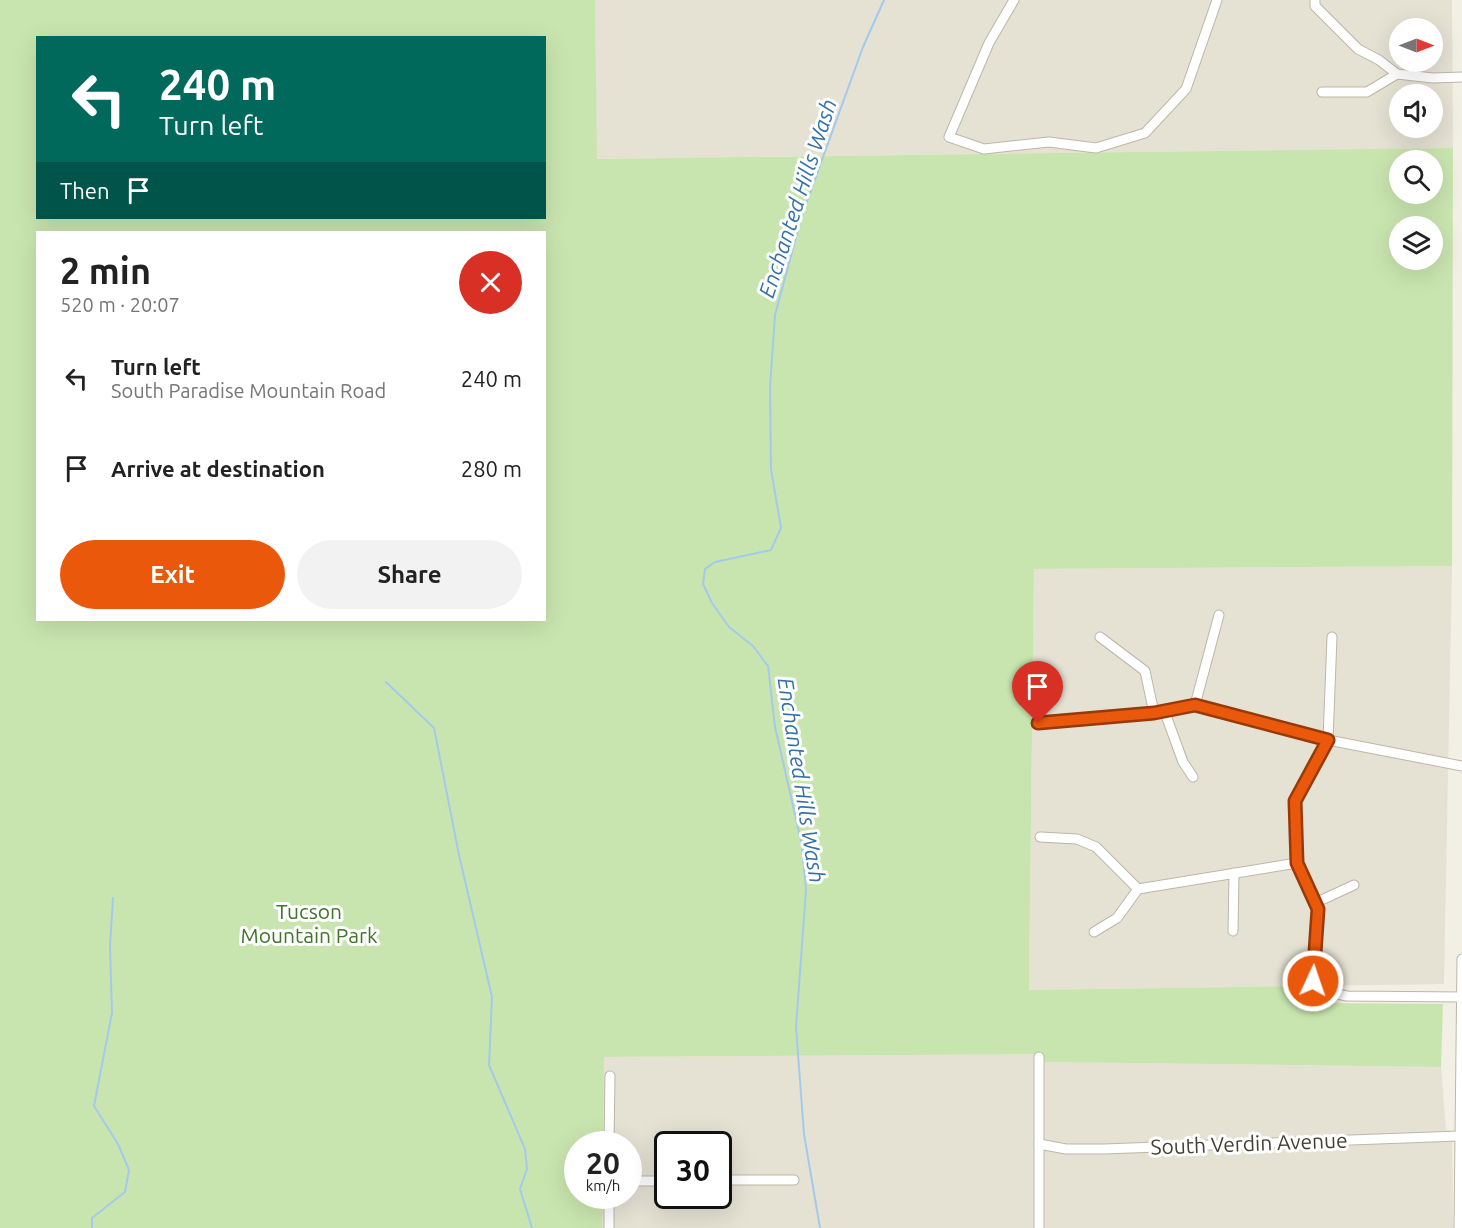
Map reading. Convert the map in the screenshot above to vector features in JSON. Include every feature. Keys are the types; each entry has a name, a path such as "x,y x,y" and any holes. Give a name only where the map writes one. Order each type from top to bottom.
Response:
{"street":[{"path":"1014,0 988,44 949,137 984,149 1049,142 1096,148 1145,132 1186,88 1217,0"},
{"path":"1315,0 1315,6 1358,49 1379,60 1397,74 1433,78 1462,77"},
{"path":"1322,92 1367,92 1397,74"},
{"path":"1195,705 1219,615"},
{"path":"1100,637 1145,671 1159,712 1183,762 1193,777"},
{"path":"1332,637 1328,740 1295,801 1297,863 1318,909 1313,981 1318,990 1347,996 1462,997"},
{"path":"1038,723 1159,712 1195,705 1328,740 1462,766"},
{"path":"1040,837 1077,839 1096,847 1138,889"},
{"path":"1095,932 1117,918 1138,889 1297,863"},
{"path":"1233,931 1234,873"},
{"path":"1316,903 1354,885"},
{"path":"1460,1225 1462,959"},
{"path":"1039,1057 1039,1228"},
{"path":"609,1131 610,1076"},
{"name":"South Verdin Avenue","path":"1039,1144 1078,1149 1104,1149 1460,1136"},
{"path":"732,1180 794,1180"},
{"path":"609,1209 609,1228"}],"shaded area":[{"path":"595,0 1452,0 1453,148 596,159"},
{"path":"1452,566 1444,984 1029,990 1034,569"},
{"path":"1044,1054 1044,1062 1441,1067 1446,1130 1452,1131 1453,1228 602,1228 603,1209 642,1209 642,1131 603,1131 603,1057"}],"green space":[{"name":"Tucson Mountain Park","path":"0,0 595,0 597,159 1453,148 1452,566 1034,569 1029,990 1307,986 1308,999 1316,1003 1443,1004 1441,1067 1044,1062 1044,1054 604,1057 603,1131 564,1131 564,1209 603,1209 602,1228 0,1228"}],"waterway":[{"name":"Enchanted Hills Wash","path":"820,1228 804,1134 796,1027 806,890 802,845 775,727 768,666 753,646 729,627 712,603 703,584 705,569 715,562 771,550 781,528 771,469 770,388 775,315 802,215 863,47 884,0"},
{"path":"386,682 434,728 459,855 492,997 489,1065 525,1149 527,1169 520,1189 532,1228"},
{"path":"92,1228 92,1218 125,1192 129,1170 118,1144 94,1106 112,1013 110,946 113,898"}],"route":[{"path":"1038,723 1154,713 1195,705 1328,740 1295,801 1297,863 1318,909 1313,981"}]}
